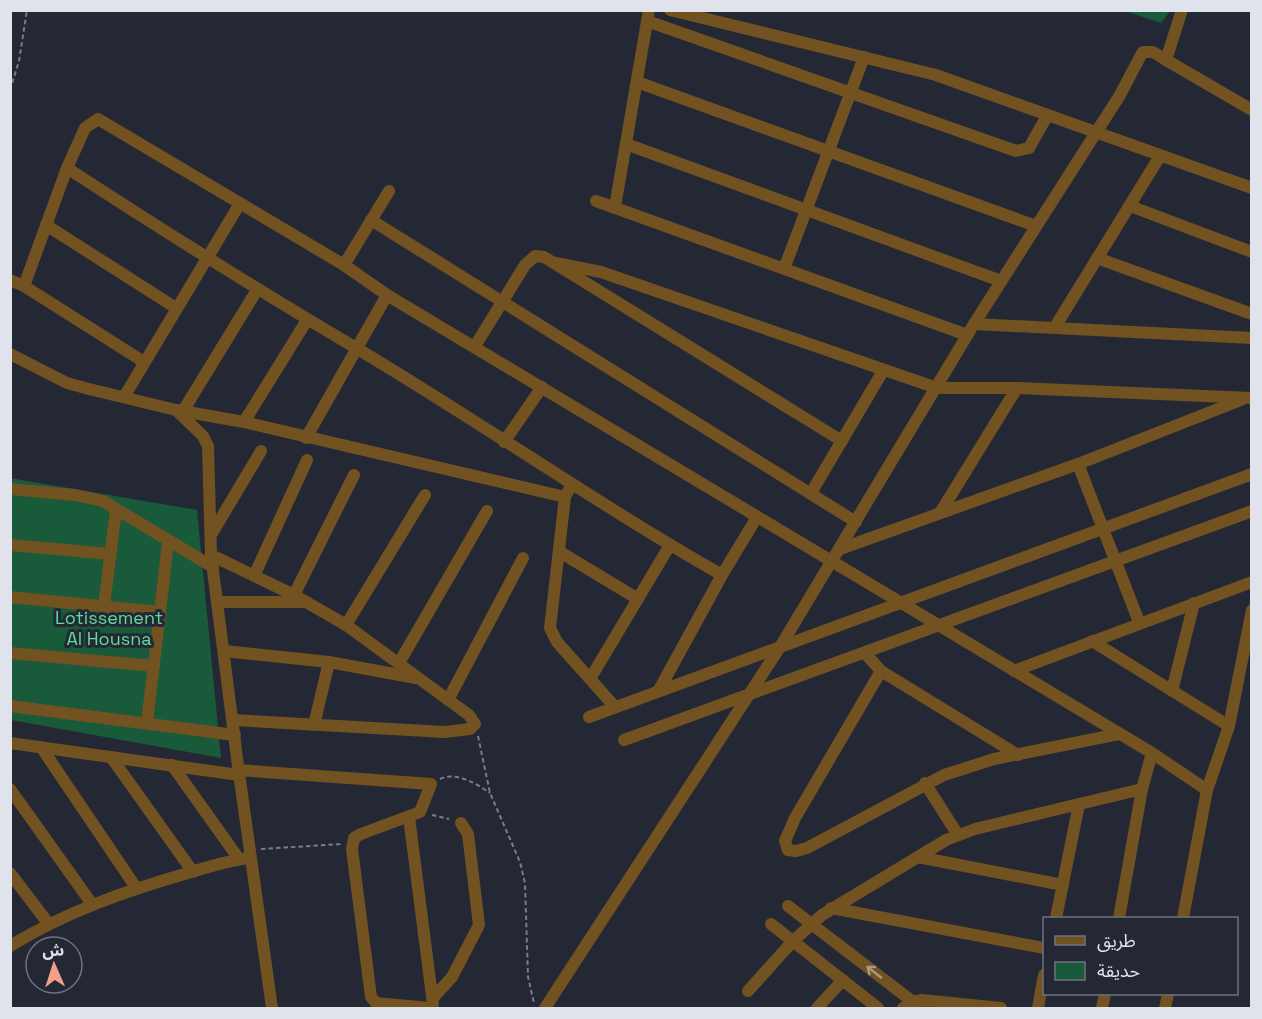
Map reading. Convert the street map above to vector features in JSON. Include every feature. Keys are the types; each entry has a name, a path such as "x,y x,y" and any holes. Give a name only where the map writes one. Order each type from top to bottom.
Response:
{"street":[{"path":"670,10 936,75 1251,188"},
{"path":"1166,60 1182,10"},
{"path":"615,207 648,16 707,41 1016,151 1029,148 1047,116"},
{"path":"707,41 712,21"},
{"path":"545,1008 752,692 974,324 1120,95 1143,52 1153,52 1251,110"},
{"path":"784,269 864,57"},
{"path":"637,82 1036,226"},
{"path":"24,286 67,168 85,128 98,119 239,205 344,265 387,295 897,602 1152,753 1208,790"},
{"path":"626,144 1001,281"},
{"path":"1055,327 1160,156"},
{"path":"67,168 205,258 356,348 669,545 722,575"},
{"path":"344,265 389,191"},
{"path":"596,201 968,335"},
{"path":"123,397 239,205"},
{"path":"1130,206 1251,252"},
{"path":"371,220 502,304 856,522"},
{"path":"46,225 176,308"},
{"path":"475,346 532,257 539,256 601,272 937,388 1017,388 1250,398"},
{"path":"1097,258 1251,314"},
{"path":"556,262 842,441"},
{"path":"10,280 24,286 144,362"},
{"path":"179,410 257,290"},
{"path":"306,438 387,295"},
{"path":"244,422 307,320"},
{"path":"974,324 1251,338"},
{"path":"10,354 67,383 565,497"},
{"path":"811,493 883,371"},
{"path":"504,442 542,387"},
{"path":"940,513 1017,388"},
{"path":"840,549 1078,464 1250,398"},
{"path":"179,410 203,436 208,446 212,561 235,735 246,856 273,1008"},
{"path":"210,536 261,451"},
{"path":"254,576 308,460"},
{"path":"1078,464 1139,622"},
{"path":"589,717 897,602 1251,474"},
{"path":"294,595 354,475"},
{"path":"572,484 565,497 550,628 557,642 615,707"},
{"path":"10,489 90,497 116,510 168,543 254,576 294,595 345,625 399,663 469,715 475,724 470,729 445,732 233,720"},
{"path":"345,625 425,495"},
{"path":"104,606 116,510"},
{"path":"399,663 487,511"},
{"path":"624,740 1251,511"},
{"path":"659,690 722,575 757,517"},
{"path":"147,723 168,543"},
{"path":"10,545 110,554"},
{"path":"590,679 669,545"},
{"path":"560,552 638,599"},
{"path":"448,700 523,558"},
{"path":"1014,671 1139,622 1251,582"},
{"path":"10,597 160,612"},
{"path":"217,602 307,602"},
{"path":"1172,691 1194,603"},
{"path":"1182,917 1208,790 1229,726 1251,610"},
{"path":"1092,640 1229,726"},
{"path":"224,651 329,662 418,679"},
{"path":"10,653 154,666"},
{"path":"865,653 881,671 1018,755"},
{"path":"314,725 329,662"},
{"path":"881,671 795,818 788,832 786,846 796,851 807,848 925,783 971,765 1119,734"},
{"path":"10,706 235,735"},
{"path":"10,743 238,772 431,784 415,815 432,1005"},
{"path":"41,747 137,889"},
{"path":"1119,917 1142,789 1152,753"},
{"path":"111,757 193,872"},
{"path":"172,765 246,856"},
{"path":"925,783 958,835"},
{"path":"10,789 92,904"},
{"path":"747,991 793,940 831,908 958,835 1142,789"},
{"path":"1056,917 1079,804"},
{"path":"415,815 361,834 354,838 352,843 371,997 376,1003 432,1005"},
{"path":"432,1005 452,977 479,925 468,834 461,822"},
{"path":"10,946 48,923 92,904 246,856"},
{"path":"918,857 1063,885"},
{"path":"10,873 48,923"},
{"path":"788,906 912,1006 945,1000 1001,1008"},
{"path":"831,908 1043,948"},
{"path":"771,924 878,1008"},
{"path":"817,1008 843,980"},
{"path":"1038,1008 1043,980"}],"path":[{"path":"10,90 20,61 27,10"},
{"path":"475,724 490,792 520,862 525,883 528,977 536,1008"},
{"path":"431,784 445,776 460,778 490,792"},
{"path":"415,815 461,822"},
{"path":"246,856 352,843"}],"green space":[{"path":"1125,11 1170,11 1161,23"},
{"name":"Lotissement Al Housna","path":"10,478 197,510 221,758 11,720"}]}
